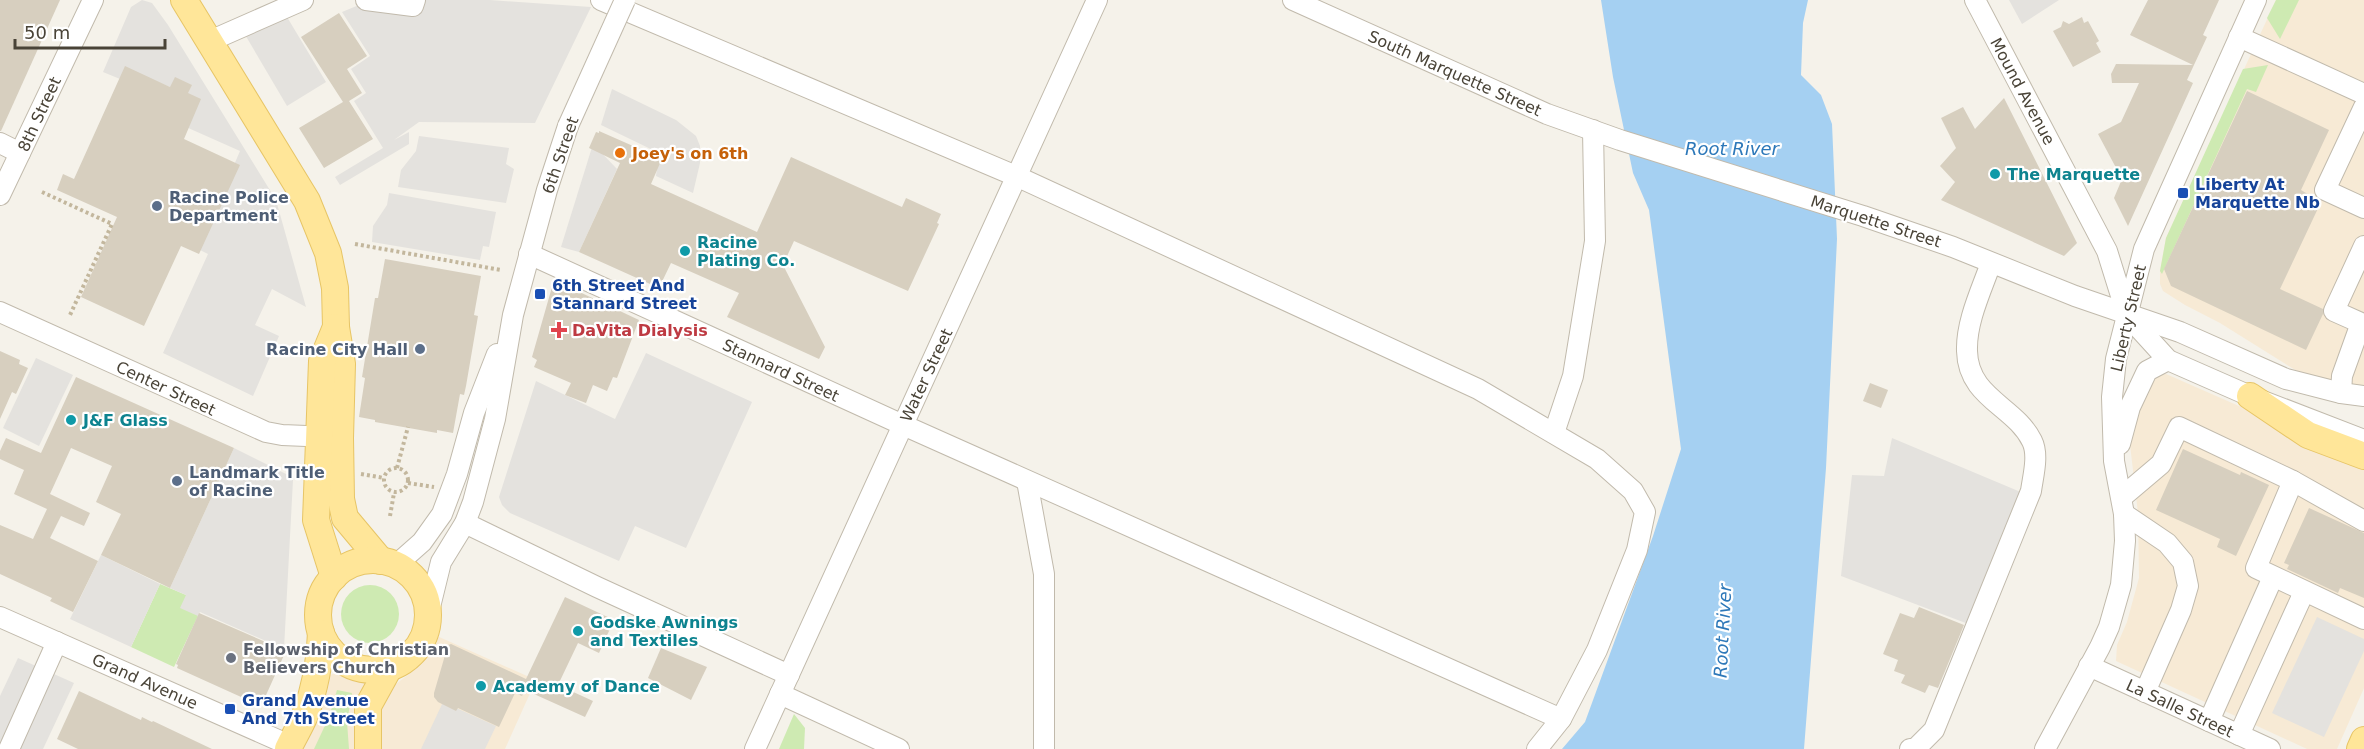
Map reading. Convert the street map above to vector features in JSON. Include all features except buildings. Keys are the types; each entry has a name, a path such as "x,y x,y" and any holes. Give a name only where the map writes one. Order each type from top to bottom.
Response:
{"main road":[{"path":"184,0 307,201 316,219 332,270 336,327 342,364 316,520 334,577"},
{"path":"2250,396 2308,435 2364,456"},
{"path":"321,633 328,646 344,662 366,670 389,668 410,656 417,648 423,638 428,615 427,605 413,577 389,563 345,518 329,437"},
{"path":"289,747 304,718 319,664 321,633 319,614 322,598 334,577 356,564 389,563"},
{"path":"368,749 368,706 389,668"},
{"path":"2360,749 2364,740"}],"street":[{"name":"8th Street","path":"0,195 93,0"},
{"path":"210,41 303,0"},
{"path":"366,0 413,6 415,0"},
{"path":"601,0 1016,176 1478,389 1597,459 1633,491 1645,512 1636,550 1597,650 1561,719 1537,749"},
{"name":"6th Street","path":"428,615 441,562 465,523 495,418 513,315 568,126 625,0"},
{"name":"Water Street","path":"755,749 1097,0"},
{"name":"South Marquette Street","path":"1293,0 1547,114 1620,140"},
{"name":"Mound Avenue","path":"1975,0 2107,250 2127,315"},
{"name":"Liberty Street","path":"2045,749 2109,627 2121,585 2125,541 2123,506 2115,464 2112,397 2116,359 2144,249 2256,0"},
{"path":"2239,37 2364,94"},
{"path":"2364,107 2325,190 2364,208"},
{"path":"1554,433 1573,376 1595,241 1593,130"},
{"name":"Marquette Street","path":"1620,140 1863,216 1953,247 2127,315 2180,332 2286,379 2341,393 2364,396"},
{"path":"0,143 20,153"},
{"path":"2341,393 2342,376 2361,323 2334,311 2364,246"},
{"name":"Stannard Street","path":"529,254 1027,481 1561,719"},
{"path":"1910,749 1916,748 1934,730 2023,510 2035,464 2033,442 2017,422 1987,396 1970,374 1966,350 1971,320 1991,263"},
{"name":"Center Street","path":"0,312 266,432 329,437"},
{"name":"6th Street","path":"389,563 422,542 442,514 457,474 474,413 513,315"},
{"name":"Marquette Street","path":"2127,315 2168,360 2250,396 2364,440"},
{"path":"2115,464 2130,407 2147,371 2168,360"},
{"path":"2145,692 2181,610 2188,586 2182,562 2167,543 2123,506 2161,464 2179,427 2293,482 2364,521"},
{"path":"1027,481 1044,574 1044,749"},
{"path":"2293,482 2256,568 2364,619"},
{"path":"465,523 597,587 789,675"},
{"path":"2209,721 2273,577"},
{"path":"2239,735 2304,592"},
{"name":"Grand Avenue","path":"0,617 289,747"},
{"path":"9,749 57,642"},
{"name":"La Salle Street","path":"2089,666 2270,749"},
{"path":"780,694 899,749"}],"path":[{"path":"42,192 112,224 70,315"},
{"path":"356,244 501,270"},
{"path":"397,468 408,427"},
{"path":"397,468 405,472 408,483 404,490 394,493 385,487 384,478 387,471 397,468"},
{"path":"354,473 384,478"},
{"path":"408,483 440,487"},
{"path":"390,516 394,493"}],"shaded area":[{"path":"142,0 152,3 168,25 276,200 306,307 272,289 255,325 279,336 253,396 163,353 208,254 198,249 240,151 186,127 198,99 125,68 120,79 103,72 131,7"},
{"path":"371,0 490,0 591,7 535,123 419,122 394,140 409,132 409,144 340,185 335,177 383,148 354,101 366,93 351,69 370,56 342,12"},
{"path":"2009,0 2059,0 2022,24"},
{"path":"2276,0 2364,0 2364,386 2300,373 2220,323 2185,305 2163,291 2160,284 2166,238"},
{"path":"287,17 326,82 287,106 244,33"},
{"path":"612,89 676,120 696,136 700,146 700,163 693,193 656,176 659,153 601,125"},
{"path":"419,136 509,148 506,164 514,169 506,203 398,187 401,170 416,151"},
{"path":"593,144 617,169 579,252 561,247"},
{"path":"389,193 496,212 489,247 483,246 480,260 372,242 373,226 387,205"},
{"path":"646,353 752,402 686,548 635,526 619,561 510,513 502,505 499,497 536,381 615,419"},
{"path":"36,358 73,375 39,446 3,428"},
{"path":"2166,374 2364,461 2364,688 2337,749 2307,749 2116,661 2117,645 2127,622 2139,578 2138,513 2129,436 2131,425 2156,375"},
{"path":"1892,438 2023,493 1971,625 1841,576 1852,475 1884,476"},
{"path":"234,448 288,475 293,480 284,649 200,612 198,616 180,608 186,595 170,588"},
{"path":"101,555 160,584 131,647 70,619"},
{"path":"2317,617 2364,639 2364,651 2324,737 2272,713"},
{"path":"437,636 536,680 505,749 303,749 328,689 330,675 338,672 353,680 392,687 422,664"},
{"path":"18,658 74,683 43,749 0,749 0,696"},
{"path":"443,702 496,726 485,749 421,749"}],"green space":[{"path":"2276,0 2299,0 2280,39 2267,18"},
{"path":"2268,65 2256,92 2247,89 2162,274 2160,271 2166,238 2243,69"},
{"path":"160,584 186,595 198,616 174,667 131,647"},
{"path":"370,585 381,587 391,593 397,603 399,614 397,625 391,635 381,641 370,643 359,641 349,635 343,625 341,614 343,603 349,593 359,587"},
{"path":"337,690 352,693 347,722 349,749 314,749 329,717"},
{"path":"794,714 805,728 804,749 779,749"}],"water":[{"name":"Root River","path":"1601,0 1808,0 1803,23 1801,75 1821,95 1832,124 1837,239 1826,468 1804,749 1562,749 1585,722 1653,536 1681,449 1649,210 1633,173 1613,77"}],"place":[{"name":"Joey's on 6th","path":"620,153"},
{"name":"The Marquette","path":"1995,174"},
{"name":"Liberty At Marquette Nb","path":"2183,193"},
{"name":"Racine Police Department","path":"157,206"},
{"name":"Racine Plating Co.","path":"685,251"},
{"name":"6th Street And Stannard Street","path":"540,294"},
{"name":"DaVita Dialysis","path":"559,330"},
{"name":"Racine City Hall","path":"420,349"},
{"name":"J&F Glass","path":"71,420"},
{"name":"Landmark Title of Racine","path":"177,481"},
{"name":"Godske Awnings and Textiles","path":"578,631"},
{"name":"Fellowship of Christian Believers Church","path":"231,658"},
{"name":"Academy of Dance","path":"481,686"},
{"name":"Grand Avenue And 7th Street","path":"230,709"}]}
